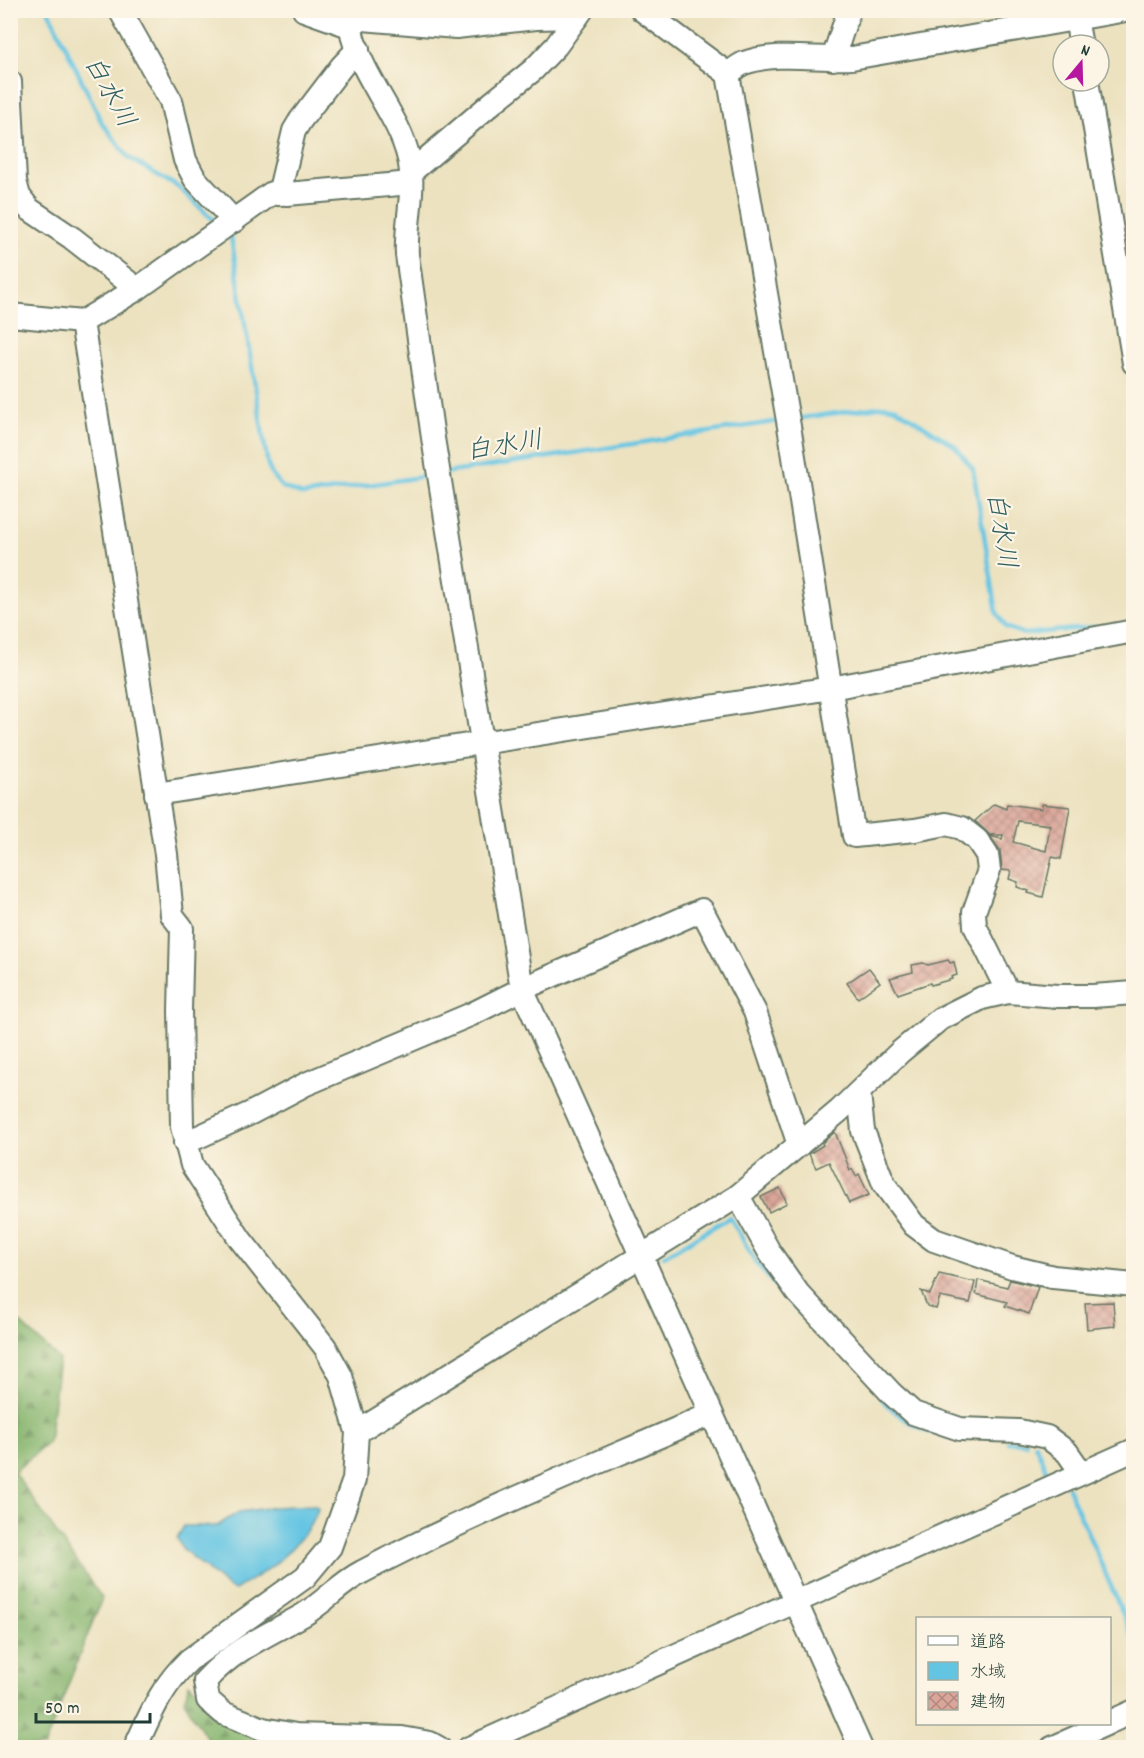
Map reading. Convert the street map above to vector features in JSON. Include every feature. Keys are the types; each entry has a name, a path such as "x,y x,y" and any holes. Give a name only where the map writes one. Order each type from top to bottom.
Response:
{"street":[{"path":"120,10 171,101 185,160 195,178 234,221"},
{"path":"304,10 353,26 456,27 579,14"},
{"path":"642,10 728,74 789,426 854,836 915,830 946,824 962,828 977,840 987,855 989,870 974,912 975,926 1008,992"},
{"path":"833,59 849,10"},
{"path":"728,74 743,63 781,58 852,58 1071,17 1126,10"},
{"path":"10,315 82,322 137,288 272,193 411,177 475,116 533,70 556,46 579,14"},
{"path":"1071,17 1077,33"},
{"path":"279,194 294,131 342,66 353,26"},
{"path":"353,26 402,140 411,177 406,236 407,255 433,438 522,989 861,1748"},
{"path":"10,82 15,181 19,196 29,209 72,238 137,288"},
{"path":"1089,93 1134,363"},
{"path":"82,322 166,854 172,915 182,928 180,1010 182,1127 185,1143 192,1165 240,1239 325,1347 341,1376 357,1432 354,1480 330,1547 305,1577 189,1660 172,1676 157,1699 135,1748"},
{"path":"156,794 831,688 1134,631"},
{"path":"185,1143 251,1113 306,1084 472,1014 522,989 702,910 755,1012 799,1145"},
{"path":"357,1432 738,1196 859,1094 907,1046 940,1019 982,998 1008,992 1057,996 1134,993"},
{"path":"859,1094 863,1131 884,1184 898,1207 914,1225 934,1240 1012,1267 1053,1277 1134,1285"},
{"path":"738,1196 770,1253 798,1293 892,1394 913,1413 960,1429 1019,1431 1047,1437 1067,1452 1081,1472"},
{"path":"440,1748 430,1743 402,1738 296,1735 263,1729 223,1713 208,1700 205,1681 218,1666 259,1637 303,1615 360,1573 450,1529 711,1414"},
{"path":"469,1748 1134,1450"},
{"path":"1111,1722 1134,1711"},
{"path":"1052,1748 1104,1725"}],"green space":[{"path":"11,1306 13,1316 59,1359 49,1442 14,1472 102,1598 44,1747 11,1747"},
{"path":"189,1683 199,1693 215,1717 420,1747 215,1747 211,1745 184,1701"}],"water":[{"path":"315,1505 318,1509 306,1531 281,1559 235,1590 229,1588 182,1548 177,1538 184,1526 217,1526 239,1512"}],"building":[{"path":"994,804 1006,809 1007,804 1042,809 1042,804 1070,807 1061,859 1052,857 1043,897 1028,893 1029,891 1017,887 1018,882 1009,879 1011,871 1002,870 1000,850 990,836 1002,839 1003,835 990,835 975,821","holes":["1018,821 1050,825 1046,851 1013,842"]},
{"path":"948,960 950,963 954,962 957,975 951,977 952,979 931,985 930,983 898,994 890,978 913,972 912,965 923,963 928,965"},
{"path":"869,968 880,982 858,998 847,983"},
{"path":"835,1132 850,1170 852,1169 856,1176 859,1174 869,1195 849,1203 829,1162 816,1168 809,1154 823,1145 822,1143"},
{"path":"780,1188 787,1203 769,1212 761,1197"},
{"path":"939,1274 975,1282 970,1303 940,1297 936,1309 927,1306 921,1291 930,1294"},
{"path":"978,1280 1007,1287 1010,1280 1038,1287 1029,1314 1005,1306 1007,1302 976,1294"},
{"path":"1113,1302 1115,1326 1087,1329 1085,1303"}],"waterway":[{"name":"白水川","path":"48,10 102,123 129,158 178,187 217,223"},
{"name":"白水川","path":"227,233 231,237 268,466 282,487 303,495 433,475"},
{"name":"白水川","path":"795,419 886,406 896,408 955,446 973,469 997,613 1006,627 1024,634 1096,627"},
{"name":"白水川","path":"445,473 780,421"},
{"path":"664,1256 730,1217 755,1261 784,1296 831,1345"},
{"path":"882,1399 906,1420 924,1430 955,1438"},
{"path":"1008,1442 1026,1443"},
{"path":"1035,1444 1048,1474"},
{"path":"1068,1488 1134,1639"}]}
